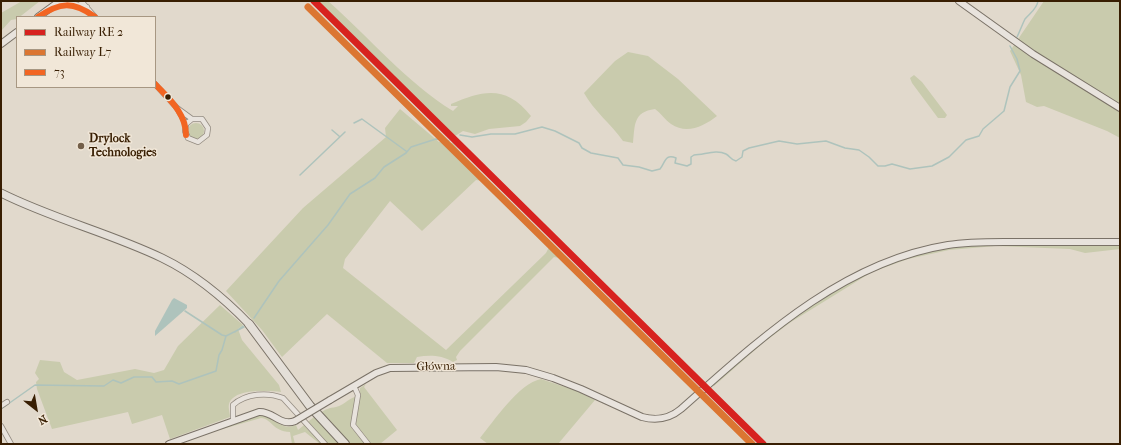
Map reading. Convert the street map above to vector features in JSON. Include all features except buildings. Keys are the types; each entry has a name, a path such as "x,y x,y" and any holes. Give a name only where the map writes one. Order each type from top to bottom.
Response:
{"highway":[{"path":"249,324 310,406 345,444"}],"main road":[{"path":"4,194 42,212 162,258 203,283 249,324"}],"street":[{"path":"39,16 60,1"},
{"path":"81,1 94,16"},
{"path":"959,1 1016,42 1120,108"},
{"path":"54,6 70,3 87,7"},
{"path":"1,44 16,33"},
{"path":"156,85 177,108 192,119 202,119 207,124 208,132 205,138 198,142 191,140 186,135 186,124 177,108"},
{"path":"186,124 192,119"},
{"name":"Główna","path":"169,444 257,412 265,411 289,424 382,370 396,367 496,367 526,370 553,378 642,417 657,420 673,415 764,337 803,308 869,268 897,256 943,246 979,242 1120,242"},
{"path":"354,386 358,395 353,424 368,444"},
{"path":"233,421 233,405 238,401 251,396 265,394 276,395 283,398 325,444"},
{"path":"1,406 7,402"},
{"path":"1,426 11,444"}],"green space":[{"path":"22,1 40,1 21,16 16,16 16,19 11,20 1,31 1,13"},
{"path":"318,1 328,1 404,73 420,87 453,111 458,106 451,106 451,104 484,93 494,93 513,99 531,116 520,126 489,129 475,134 463,131 455,136"},
{"path":"1044,1 1120,1 1120,138 1107,131 1044,106 1037,107 1026,102 1021,75 1010,51"},
{"path":"628,52 648,56 678,79 717,116 701,126 683,129 671,124 655,109 643,113 636,120 633,143 623,141 588,100 584,93 615,61"},
{"path":"914,75 922,82 947,115 945,118 938,118 912,83 910,78"},
{"path":"400,109 439,142 453,143 483,181 476,180 422,231 390,201 345,259 343,268 446,350 546,253 549,247 548,242 564,259 554,257 460,351 456,357 457,360 453,362 444,358 431,356 417,357 414,363 387,363 327,314 282,357 262,330 226,291 303,208 386,137 385,128"},
{"path":"193,123 199,123 204,128 202,137 199,139 193,139 188,134 188,128"},
{"path":"997,243 1120,244 1120,249 1085,253 1070,249 996,246 949,250 908,259 872,272 791,322 763,343 714,386 712,384 756,346 803,310 828,293 853,279 880,266 929,250"},
{"path":"220,305 243,325 238,329 242,340 279,385 281,392 252,392 237,395 229,404 230,417 170,439 162,415 132,424 128,412 52,429 37,389 36,382 39,379 35,373 40,360 60,362 64,372 77,380 135,369 154,373 164,370 178,346"},
{"path":"541,379 577,391 595,400 558,444 488,444 480,438 516,395 533,382"},
{"path":"366,384 364,387 397,430 380,444 351,444 320,413 339,406 353,397 360,396 360,388"},
{"path":"260,415 265,416 281,425 290,427 296,425 298,430 314,417 340,444 320,444 305,432 293,436 295,444 292,444 290,432 279,430 268,420 261,418 212,432"}],"water":[{"path":"174,298 187,305 187,308 155,336 155,331"}],"waterway":[{"path":"1017,37 1025,19 1035,9 1038,1"},
{"path":"460,135 472,137 491,134 515,134 542,127 555,131 579,143 582,148 591,153 618,158 623,165 639,167 652,171 660,169 666,159 670,157 676,158 675,163 687,166 691,164 691,157 694,155 714,152 726,154 736,161 742,157 743,151 749,148 779,141 797,144 826,141 845,148 859,150 878,166 892,164 910,169 932,166 949,157 966,140 979,136 983,129 1004,111 1010,87 1020,71 1017,59 1010,46"},
{"path":"354,123 362,119 406,151"},
{"path":"332,130 339,136"},
{"path":"300,175 345,132"},
{"path":"254,318 279,281 328,225 350,194 375,178 384,167 406,153 411,147 436,139 449,141"},
{"path":"185,311 222,335 226,336"},
{"path":"235,332 243,326"},
{"path":"1,409 35,385 104,386 113,380 121,383 134,377 152,377 156,382 172,381 179,384 216,371 219,355 226,336 244,327"}],"transit line":[{"path":"314,1 763,444"},
{"name":"73","path":"40,16 53,8 66,5 80,8 93,16"},
{"name":"73","path":"156,85 180,113 186,135"}],"rail line":[{"name":"L7","path":"308,7 752,444"}],"place":[{"name":"Drylock Technologies","path":"81,146"}]}
